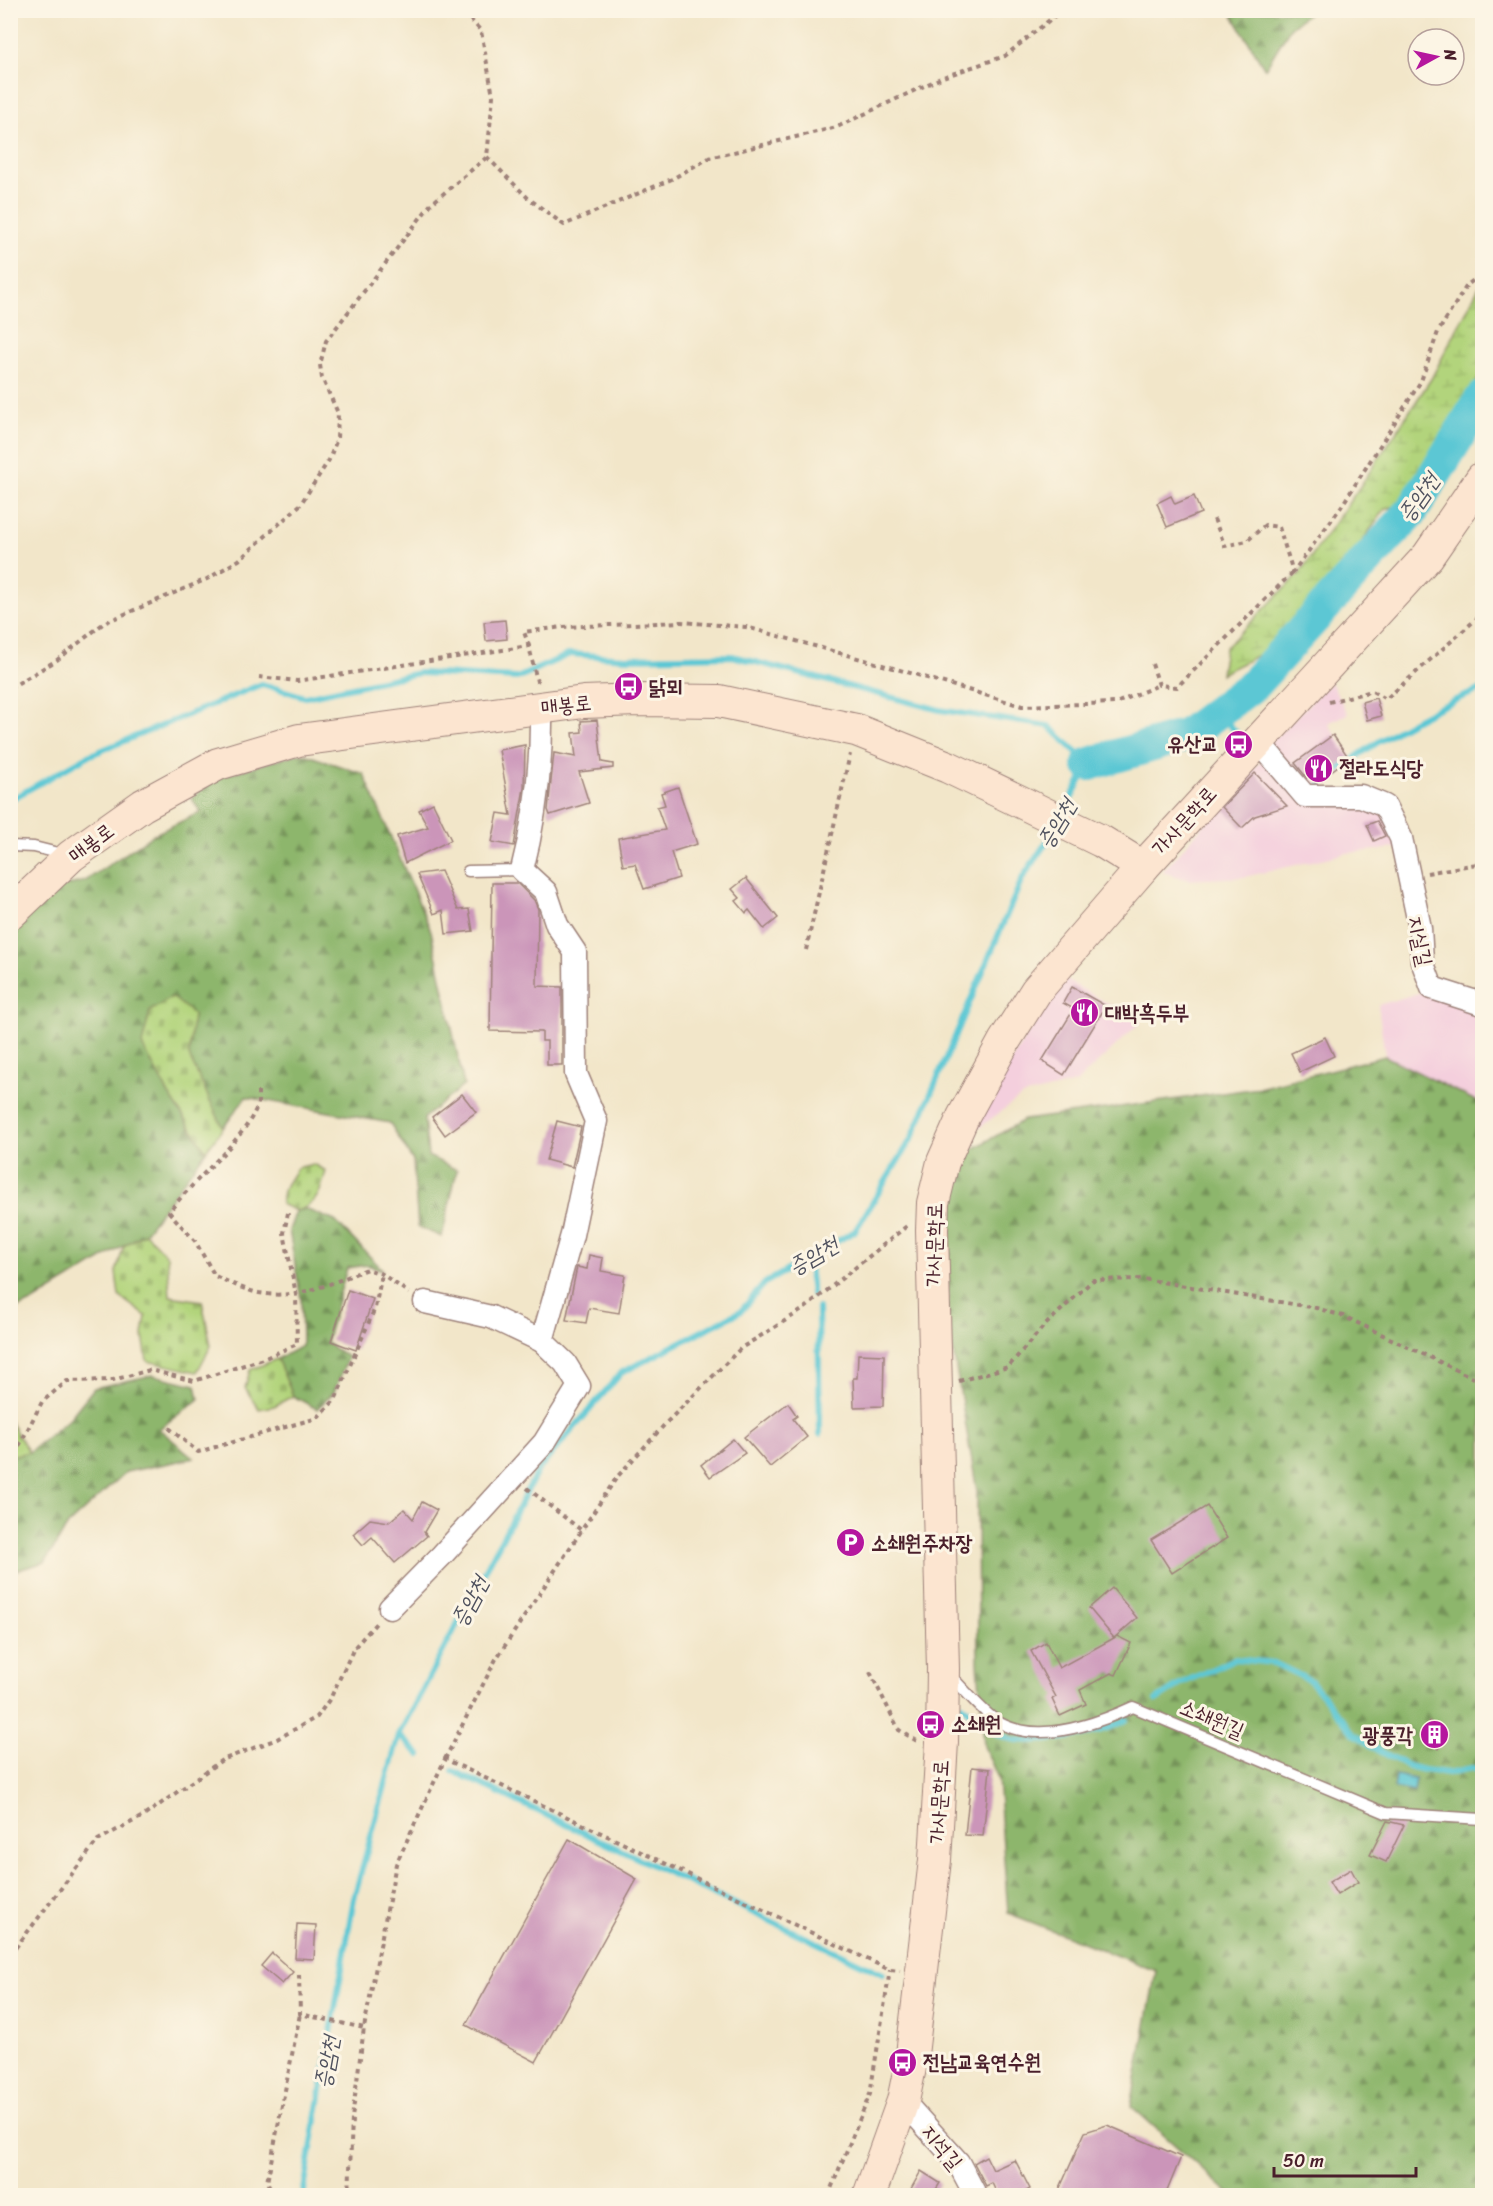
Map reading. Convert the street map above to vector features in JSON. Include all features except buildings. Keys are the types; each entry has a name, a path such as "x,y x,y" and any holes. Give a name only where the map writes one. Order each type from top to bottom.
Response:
{"main road":[{"name":"가사문학로","path":"869,2196 903,2101 911,2062 923,1975 938,1831 943,1669 933,1203 944,1162 963,1117 1011,1030 1036,991 1143,867 1258,741 1296,703 1428,556 1482,478"},
{"name":"매봉로","path":"10,914 71,856 143,805 218,764 271,747 540,701 719,701 856,730 948,767 1101,841 1143,867"}],"street":[{"path":"540,701 542,755 533,831 522,870 546,891 557,925 575,952 576,1074 596,1121 572,1235 542,1341"},
{"name":"지실길","path":"1258,741 1305,796 1361,796 1385,806 1401,838 1420,928 1422,961 1432,988 1482,1004"},
{"path":"390,1608 442,1556 544,1443 579,1386 565,1363 542,1341 491,1317 425,1302"},
{"name":"지석길","path":"903,2101 957,2162 976,2196"}],"lane":[{"path":"10,846 34,847 71,856"},
{"path":"468,871 522,870"},
{"name":"소쇄원길","path":"943,1669 1000,1722 1030,1731 1062,1729 1105,1720 1134,1707 1386,1813 1482,1819"}],"path":[{"path":"10,688 57,660 104,623 207,579 239,560 300,505 329,460 337,439 338,413 322,378 320,364 326,341 431,204 487,157 493,96 481,31 462,10"},
{"path":"487,157 528,198 564,225 672,179 709,158 837,127 943,77 1005,56 1062,10"},
{"path":"540,701 524,632 563,627 681,622 746,627 1022,706 1116,703 1159,685 1178,687 1293,572 1341,507 1421,381 1438,332 1467,285 1482,274"},
{"path":"1214,519 1225,546 1247,541 1264,525 1279,527 1293,572"},
{"path":"1296,703 1322,704 1372,691 1386,699 1482,614"},
{"path":"259,677 297,681 529,648"},
{"path":"1152,664 1159,685"},
{"path":"806,950 856,730"},
{"path":"1408,876 1482,863"},
{"path":"258,1090 257,1108 251,1117 230,1145 186,1190 169,1212 195,1241 215,1276 259,1293 296,1294 327,1287 367,1269 382,1274 425,1302"},
{"path":"349,2196 352,2118 364,2028 396,1864 445,1759 496,1659 617,1477 741,1348 804,1309 856,1269 933,1203"},
{"path":"10,1448 19,1446 42,1402 67,1381 113,1380 150,1370 194,1381 263,1359 297,1344 296,1294 284,1233 288,1213"},
{"path":"169,1428 198,1452 317,1418 335,1400 375,1308 382,1274"},
{"path":"936,1388 1008,1367 1043,1327 1093,1280 1144,1279 1316,1308 1343,1316 1482,1382"},
{"path":"520,1483 581,1530"},
{"path":"10,1955 98,1840 145,1815 222,1760 277,1739 317,1717 331,1697 354,1648 390,1608"},
{"path":"870,1672 899,1730 915,1741 942,1742"},
{"path":"445,1759 890,1970 923,1975"},
{"path":"828,2196 870,2094 890,1970"},
{"path":"273,2196 267,2182 300,2014 298,1975"},
{"path":"300,2014 364,2028"}],"shaded area":[{"path":"1331,682 1348,714 1328,723 1355,763 1325,786 1305,787 1269,744"},
{"path":"1262,760 1302,800 1384,809 1397,848 1347,853 1244,877 1189,880 1162,872"},
{"path":"1063,978 1141,1022 1076,1083 1022,1096 979,1128 970,1125"},
{"path":"1425,991 1482,1010 1482,1104 1385,1056 1378,1005"}],"green space":[{"path":"1230,11 1311,11 1290,28 1265,69"},
{"path":"1482,281 1482,373 1401,505 1385,509 1329,588 1288,640 1221,674 1225,648 1299,574 1359,488 1431,379"},
{"path":"301,753 364,774 431,931 464,1085 424,1118 428,1156 457,1170 442,1237 418,1227 413,1161 390,1123 246,1097 223,1128 188,1056 193,1014 168,1093 206,1151 145,1233 32,1302 11,1311 12,926 54,889 85,881 153,835 201,812 191,798 218,777"},
{"path":"172,997 193,1014 189,1056 223,1128 206,1151 168,1093 142,1045 150,1011"},
{"path":"1385,1056 1482,1104 1482,2195 1231,2195 1131,2106 1156,1971 1008,1913 998,1778 984,1746 978,1663 977,1491 948,1321 949,1204 957,1158 1024,1120 1259,1088"},
{"path":"313,1164 326,1171 320,1191 314,1201 296,1211 281,1204 283,1190 297,1168"},
{"path":"305,1209 335,1221 383,1270 367,1265 347,1268 326,1343 348,1357 334,1392 317,1409 293,1396 277,1359 302,1346 301,1299 289,1230 296,1211"},
{"path":"145,1233 167,1256 170,1296 202,1301 211,1346 197,1372 147,1361 143,1335 146,1316 119,1296 116,1272 124,1246"},
{"path":"277,1359 293,1396 274,1406 259,1409 245,1388 250,1370"},
{"path":"153,1375 196,1385 199,1399 159,1429 194,1458 126,1472 68,1525 45,1562 11,1572 11,1456 29,1452 69,1419 94,1388"},
{"path":"10,1422 29,1452 11,1456"}],"water":[{"path":"1396,1775 1416,1779 1414,1792 1394,1788"}],"waterway":[{"name":"증암천","path":"1089,764 1187,735 1253,685 1412,511 1482,398"},
{"path":"10,800 88,756 262,684 305,697 419,673 517,678 570,654 626,658 732,656 940,710 1049,726 1089,764 1063,814"},
{"path":"1320,785 1357,756 1397,730 1482,689"},
{"path":"1217,712 1236,732"},
{"name":"증암천","path":"303,2196 354,1898 399,1735 538,1470 621,1373 741,1311 765,1283 855,1231 912,1138 1023,877 1056,828"},
{"path":"808,1256 812,1294"},
{"path":"818,1308 820,1434"},
{"path":"1156,1700 1184,1682 1235,1659 1274,1663 1311,1681 1353,1733 1408,1766 1448,1773 1472,1768 1482,1772"},
{"path":"962,1705 995,1732 1007,1738 1019,1740 1050,1740 1086,1734 1126,1720"},
{"path":"399,1735 420,1755"},
{"path":"453,1771 883,1974"}],"place":[{"name":"닭뫼","path":"628,687"},
{"name":"유산교","path":"1239,744"},
{"name":"절라도식당","path":"1318,768"},
{"name":"대박흑두부","path":"1084,1013"},
{"name":"소쇄원주차장","path":"850,1543"},
{"name":"소쇄원","path":"930,1724"},
{"name":"광풍각","path":"1434,1735"},
{"name":"전남교육연수원","path":"902,2062"}]}
